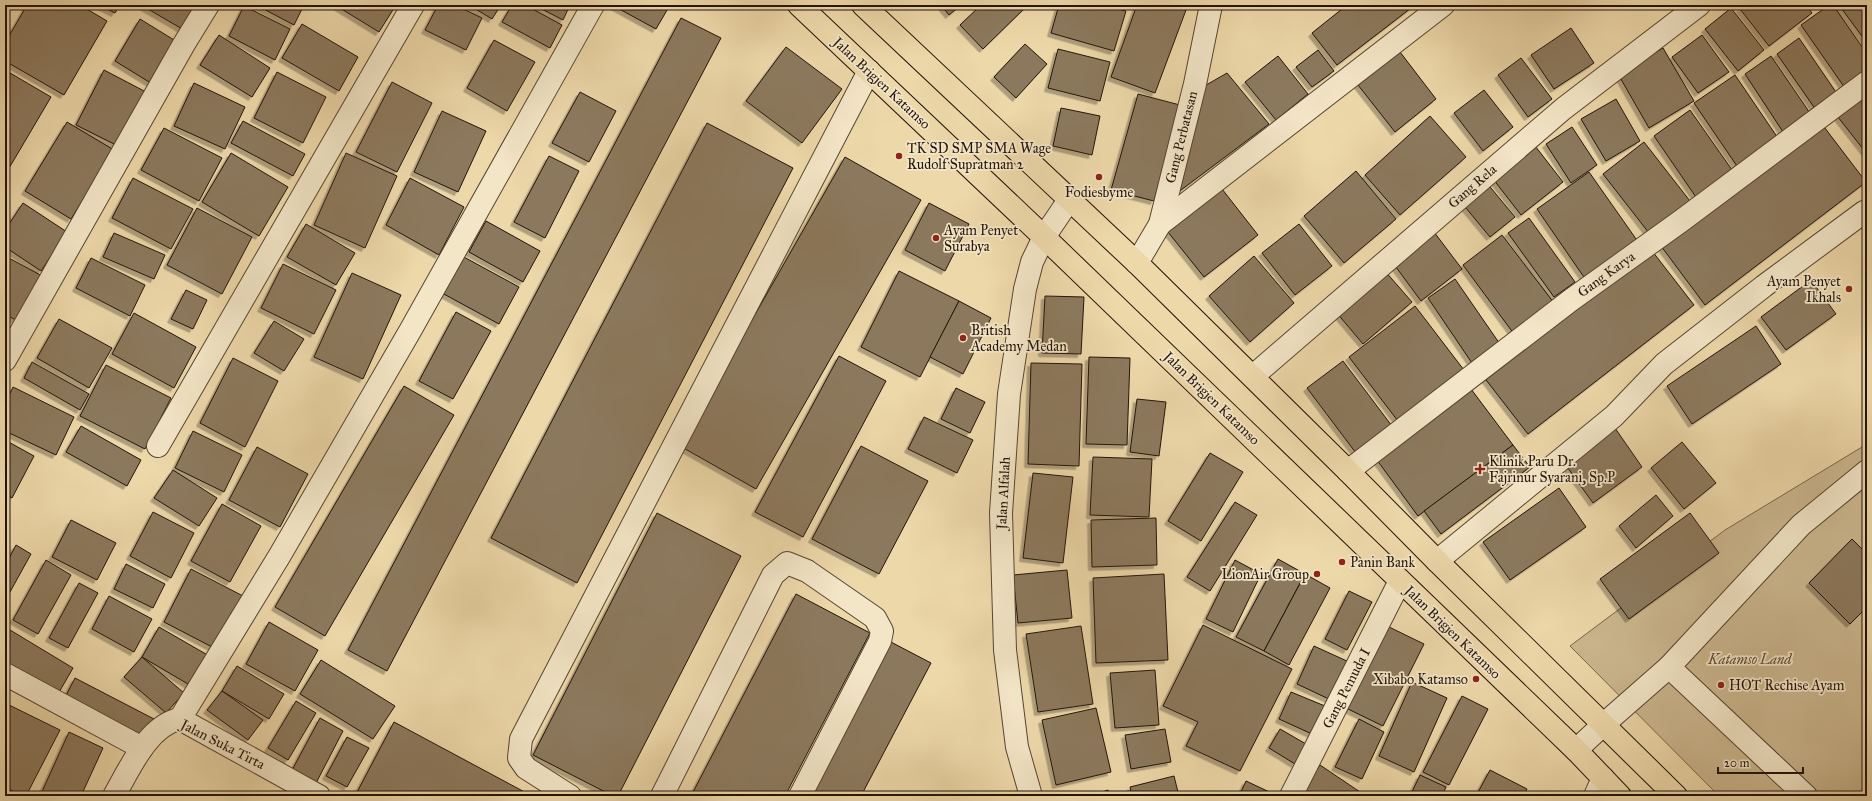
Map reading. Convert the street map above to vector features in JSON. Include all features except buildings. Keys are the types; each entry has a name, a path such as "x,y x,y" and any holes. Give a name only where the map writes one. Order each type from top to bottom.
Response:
{"main road":[{"name":"Jalan Brigjen Katamso","path":"799,5 1044,237 1576,750 1599,787 1620,796"},
{"path":"863,5 1137,263 1676,796"}],"street":[{"path":"5,360 184,44 208,5"},
{"path":"158,446 413,5"},
{"path":"180,719 280,556 406,337 593,5"},
{"name":"Gang Perbatasan","path":"1137,263 1160,224 1195,84 1211,5"},
{"path":"1160,224 1442,5"},
{"name":"Gang Rela","path":"1252,376 1563,108 1699,5"},
{"path":"570,796 526,768 519,758 521,739 869,71"},
{"name":"Gang Karya","path":"1348,471 1570,300 1681,221 1867,82"},
{"name":"Jalan Alfalah","path":"1031,796 1017,747 1005,650 1001,513 1010,394 1025,289 1032,262 1044,237 1069,200"},
{"path":"1437,561 1614,416 1664,364 1764,286 1864,212"},
{"path":"1576,750 1669,667 1801,525 1867,471"},
{"path":"662,796 773,575 787,563 807,571 876,618 882,631 880,641 800,796"},
{"name":"Gang Pemuda I","path":"1291,796 1400,581"},
{"path":"1669,667 1806,796"},
{"path":"5,674 142,748"},
{"name":"Jalan Suka Tirta","path":"114,796 142,748 164,725 180,719 319,796"}],"green space":[{"name":"Katamso Land","path":"1867,444 1867,796 1719,796 1570,646 1725,530"}],"place":[{"name":"TK SD SMP SMA Wage Rudolf Supratman 2","path":"899,156"},
{"name":"Fodiesbyme","path":"1099,177"},
{"name":"Ayam Penyet Surabya","path":"936,238"},
{"name":"Ayam Penyet Ikhals","path":"1849,289"},
{"name":"British Academy Medan","path":"963,338"},
{"name":"Klinik Paru Dr. Fajrinur Syarani, Sp.P","path":"1480,469"},
{"name":"Panin Bank","path":"1342,562"},
{"name":"LionAir Group","path":"1317,574"},
{"name":"Xibabo Katamso","path":"1476,679"},
{"name":"HOT Rechise Ayam","path":"1721,685"}]}
